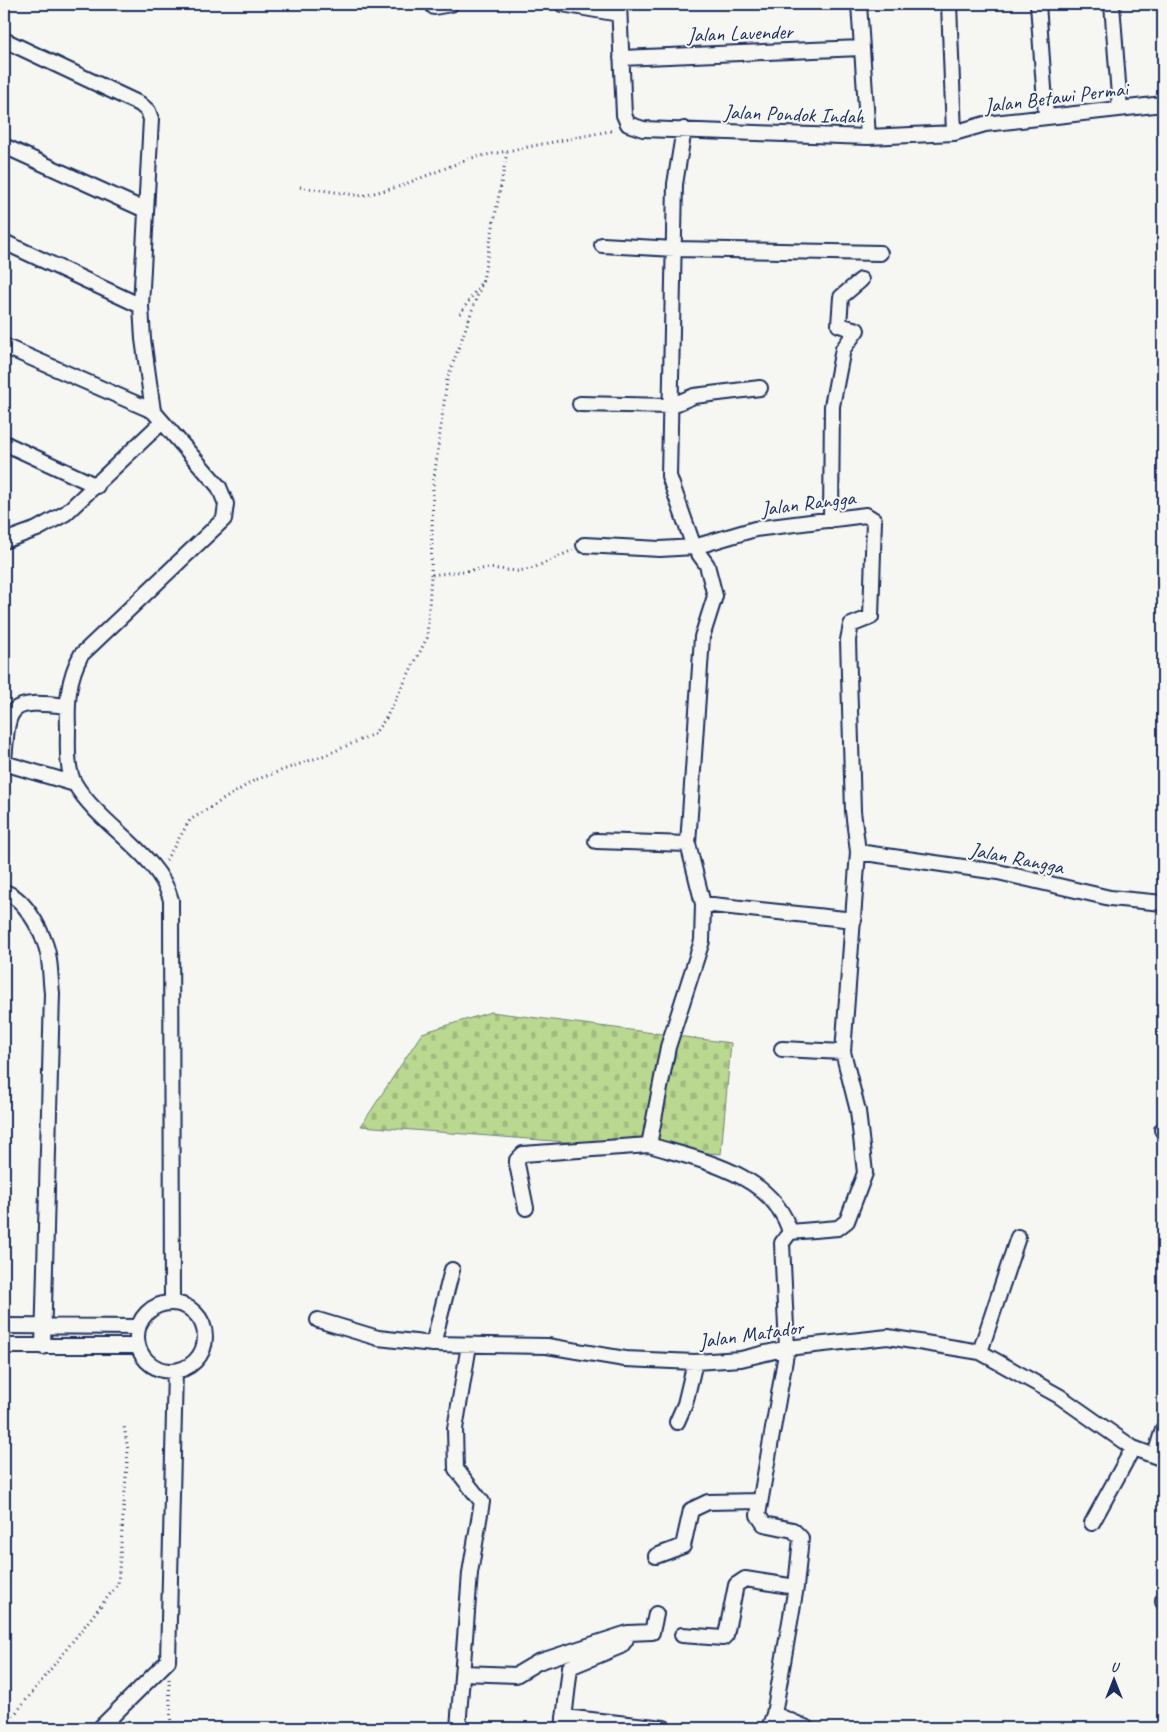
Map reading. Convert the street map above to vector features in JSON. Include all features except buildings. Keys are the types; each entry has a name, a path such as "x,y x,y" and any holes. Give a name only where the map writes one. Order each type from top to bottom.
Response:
{"street":[{"path":"434,7 451,4"},
{"path":"562,4 619,9 624,115 626,121 633,126"},
{"path":"859,4 868,137"},
{"path":"949,4 954,133"},
{"path":"1038,4 1046,116"},
{"path":"1112,4 1120,109"},
{"path":"4,40 140,104 148,111 151,119 141,306 142,339 153,411 161,424 219,487 226,504 224,519 81,655 73,670 67,706 70,768 75,784 109,824 159,874 168,887 172,918 172,1303"},
{"name":"Jalan Lavender","path":"621,58 861,48"},
{"name":"Jalan Betawi Permai","path":"954,133 985,124 1163,104"},
{"name":"Jalan Pondok Indah","path":"633,126 868,137 954,133"},
{"path":"649,1145 668,1047 702,940 703,904 688,844 702,637 715,596 707,565 694,547 669,476 675,184 684,129"},
{"path":"4,146 145,210"},
{"path":"4,242 141,306"},
{"path":"602,244 674,249 880,253"},
{"path":"831,520 832,406 843,349 857,330 839,325 841,297 861,280"},
{"path":"4,346 153,411"},
{"path":"580,404 670,406 694,396 760,388"},
{"path":"4,540 37,530 66,513 161,424"},
{"path":"4,443 96,486"},
{"name":"Jalan Rangga","path":"584,545 660,549 694,547 755,530 866,515 874,520 871,617 851,625 848,640 852,811 858,852 998,872 1110,898 1163,902"},
{"path":"67,706 28,703 18,706 10,715 7,727 4,763 75,784"},
{"path":"596,842 688,844"},
{"path":"769,1728 774,1714 796,1587 801,1538 793,1530 764,1524 758,1515 787,1348 782,1243 790,1232 840,1226 847,1221 865,1174 858,1112 843,1052 845,997 854,920 858,852"},
{"path":"4,892 12,894 30,914 46,946 52,993 43,1347"},
{"path":"703,904 854,920"},
{"path":"782,1049 843,1052"},
{"path":"526,1208 517,1164 517,1160 523,1154 649,1145 733,1171 772,1199 787,1222 790,1232"},
{"path":"980,1352 1018,1237"},
{"path":"433,1344 452,1270"},
{"path":"172,1303 185,1306 195,1313 202,1324 205,1336 203,1349 197,1360 187,1367 175,1371 159,1369 146,1360 138,1346 138,1327 146,1314 158,1306 172,1303"},
{"name":"Jalan Matador","path":"318,1320 378,1338 433,1344 547,1346 625,1359 695,1362 740,1359 787,1348 888,1337 980,1352 1058,1396 1132,1448 1159,1457"},
{"path":"4,1326 138,1327"},
{"path":"458,1728 464,1673 470,1573 482,1502 456,1469 455,1429 468,1345"},
{"path":"4,1346 138,1346"},
{"path":"677,1422 685,1404 695,1362"},
{"path":"100,1728 168,1661 175,1371"},
{"path":"1159,1457 1163,1428"},
{"path":"1092,1523 1132,1448"},
{"path":"656,1556 683,1546 691,1510 708,1502 759,1501"},
{"path":"682,1635 724,1638 736,1585 739,1581 745,1579 796,1587"},
{"path":"464,1673 516,1675 538,1662 628,1633 652,1632 656,1614"},
{"path":"628,1633 621,1646 570,1667 564,1723 664,1728"},
{"path":"774,1714 807,1728"}],"path":[{"path":"300,186 362,196 398,187 471,158 633,126"},
{"path":"159,874 190,820 255,780 328,754 374,734 386,718 427,638 431,575 433,486 447,380 483,280 507,152"},
{"path":"460,314 483,280"},
{"path":"431,575 489,568 517,571 530,569 584,545"},
{"path":"4,1728 118,1584 128,1450 124,1426"},
{"path":"168,1661 171,1728"}],"green space":[{"path":"491,1012 731,1043 721,1154 361,1126 422,1033"}]}
